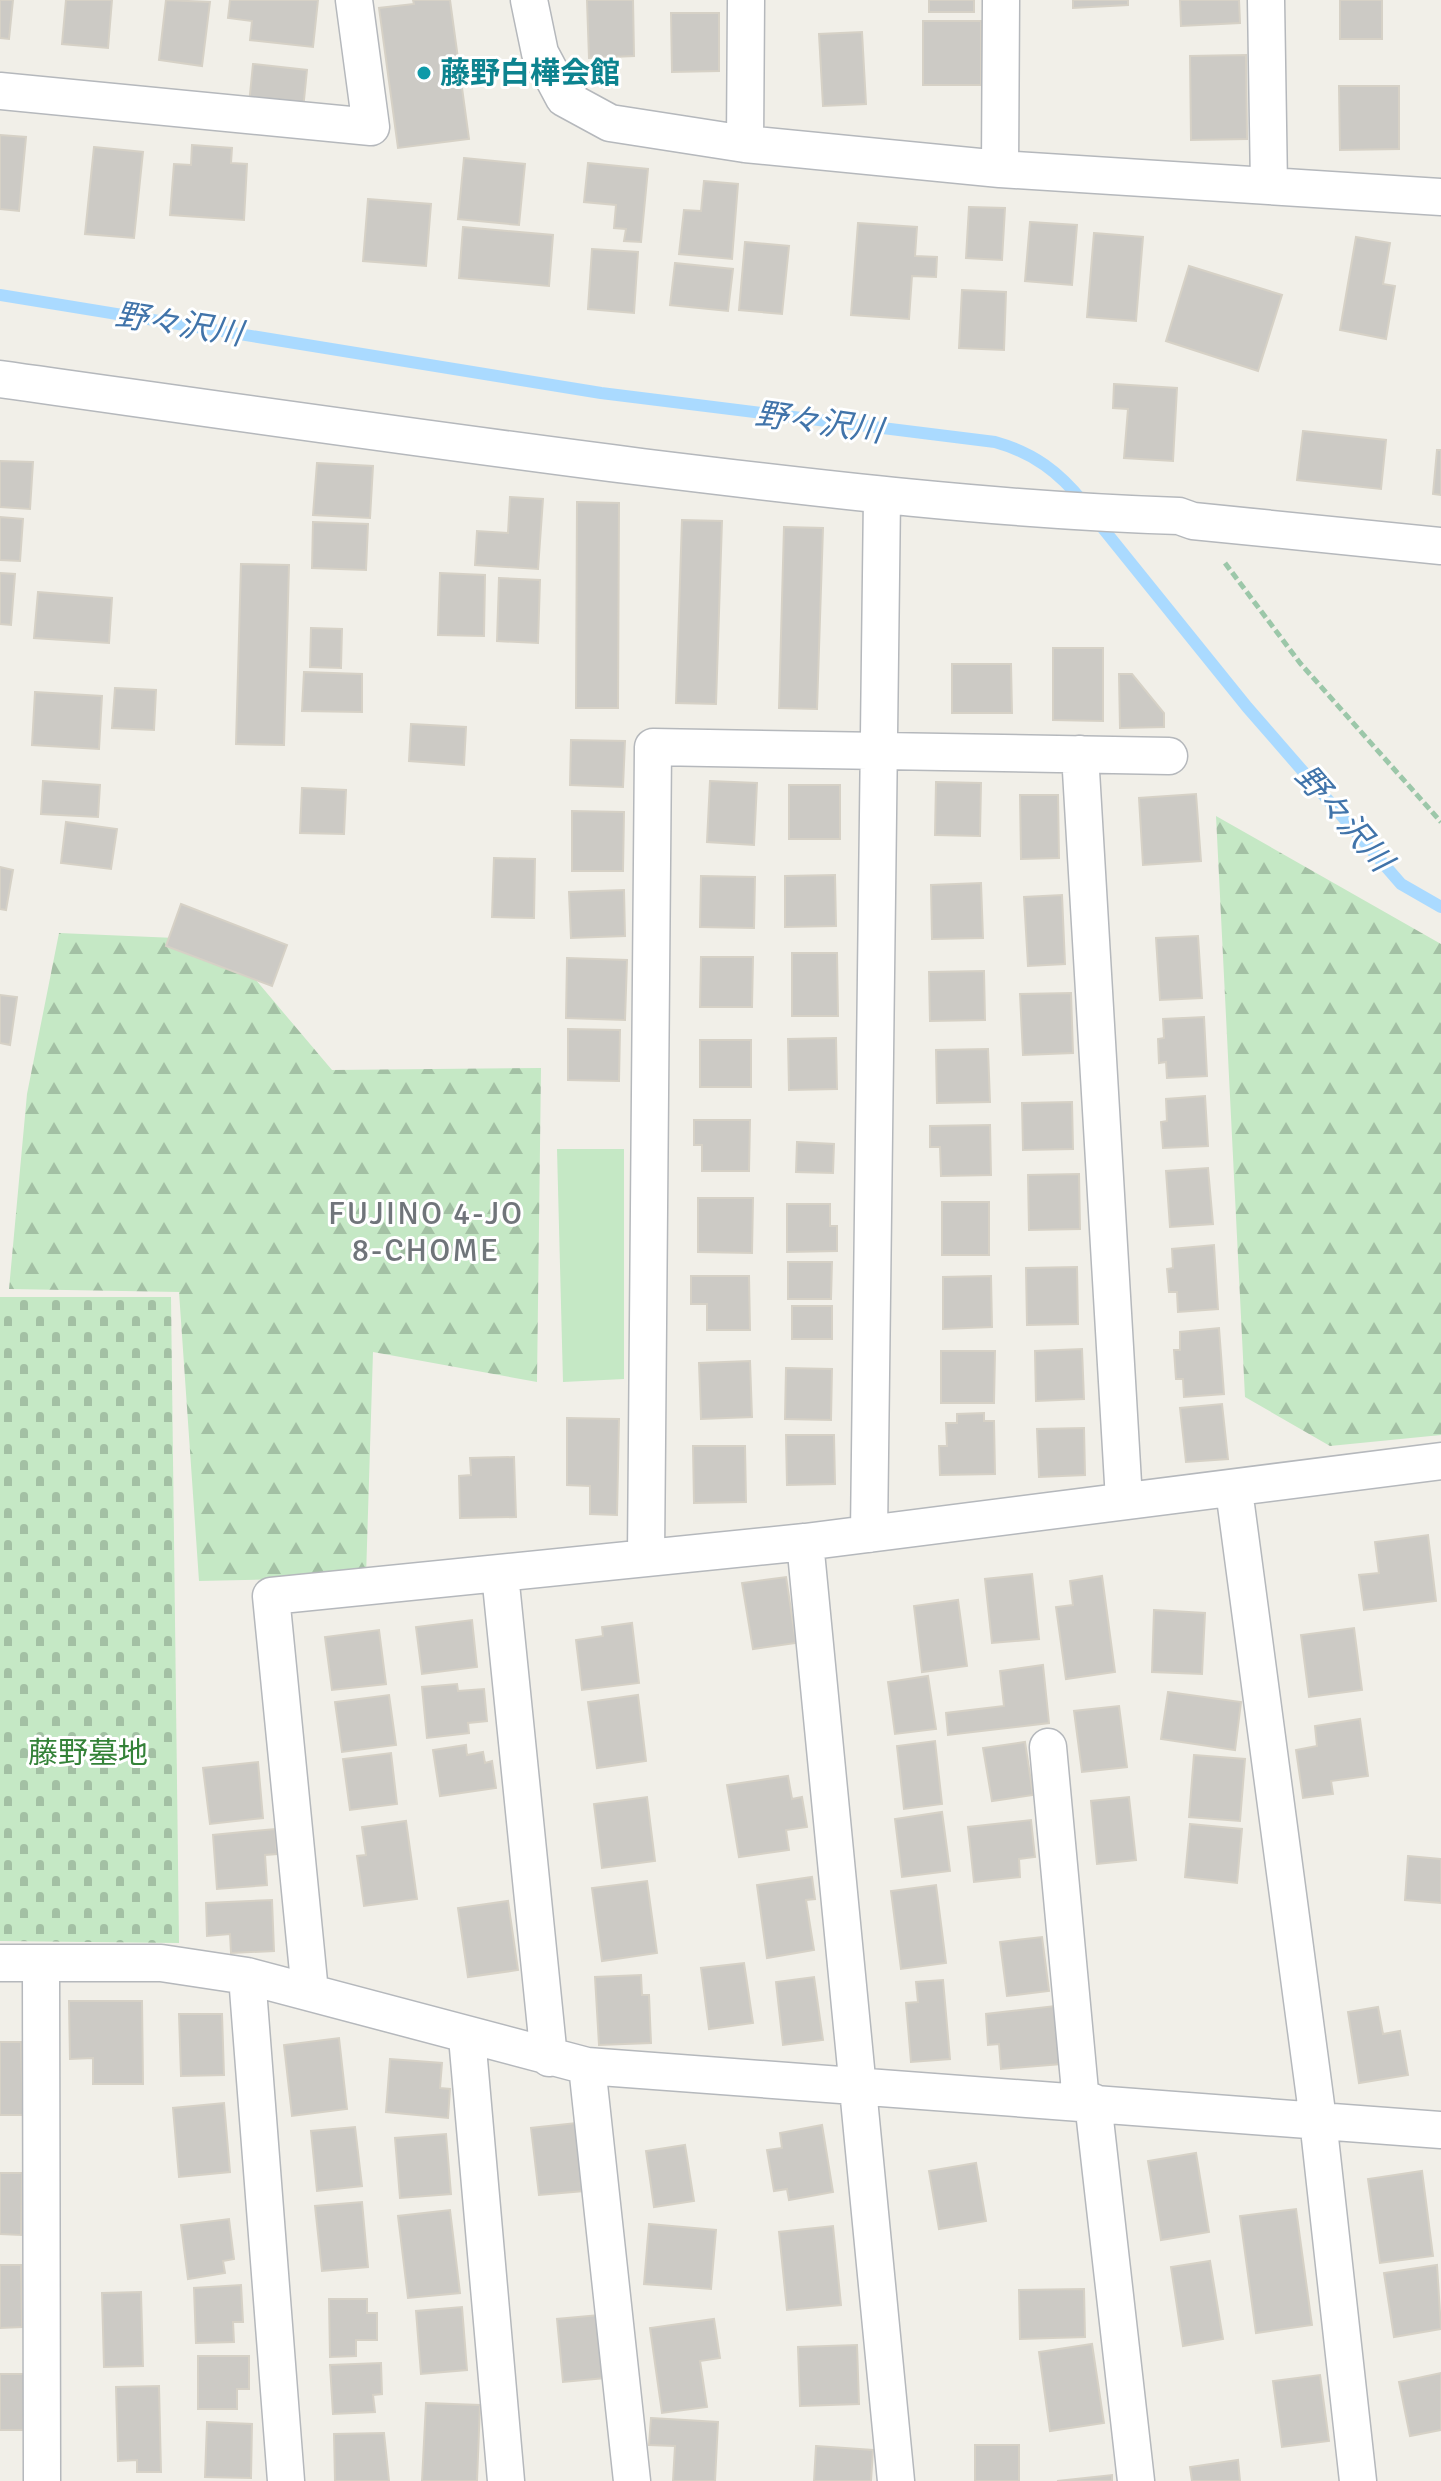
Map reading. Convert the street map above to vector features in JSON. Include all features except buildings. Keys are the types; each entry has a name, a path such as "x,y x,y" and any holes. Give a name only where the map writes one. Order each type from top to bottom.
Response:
{"street":[{"path":"0,91 371,127 354,0"},
{"path":"529,0 540,53 564,98 610,123 745,144 1000,169 1441,197"},
{"path":"745,144 746,0"},
{"path":"1000,169 1001,0"},
{"path":"1266,0 1269,186"},
{"path":"0,379 417,439 882,496 1038,511 1186,518 1441,546"},
{"path":"869,1534 882,496"},
{"path":"646,1556 653,747 1169,756"},
{"path":"1080,754 1124,1500"},
{"path":"310,1992 271,1596 805,1542 1124,1500 1234,1490 1441,1461"},
{"path":"1234,1490 1318,2120 1358,2481"},
{"path":"805,1542 896,2481"},
{"path":"500,1574 549,2058"},
{"path":"1048,1747 1087,2102 1136,2481"},
{"path":"0,1963 161,1963 247,1976 467,2037 587,2066 1441,2130"},
{"path":"41,1963 42,2481"},
{"path":"247,1976 286,2481"},
{"path":"467,2037 506,2481"},
{"path":"587,2066 632,2481"}],"path":[{"path":"1186,518 1300,663 1441,822"}],"green space":[{"path":"1216,816 1441,944 1441,1435 1330,1446 1245,1397"},
{"path":"59,933 222,940 332,1070 541,1068 537,1382 373,1352 366,1577 199,1581 179,1292 9,1289 27,1094"},
{"path":"557,1149 624,1149 624,1379 563,1382"},
{"name":"藤野墓地","path":"0,1297 171,1297 179,1943 0,1941"}],"waterway":[{"name":"野々沢川","path":"0,295 601,393 995,442 1045,465 1084,503"},
{"name":"野々沢川","path":"1097,521 1247,707 1401,884 1441,907"}],"place":[{"name":"藤野白樺会館","path":"424,73"}],"district":[{"name":"FUJINO 4-JO 8-CHOME","path":"426,1232"}]}
